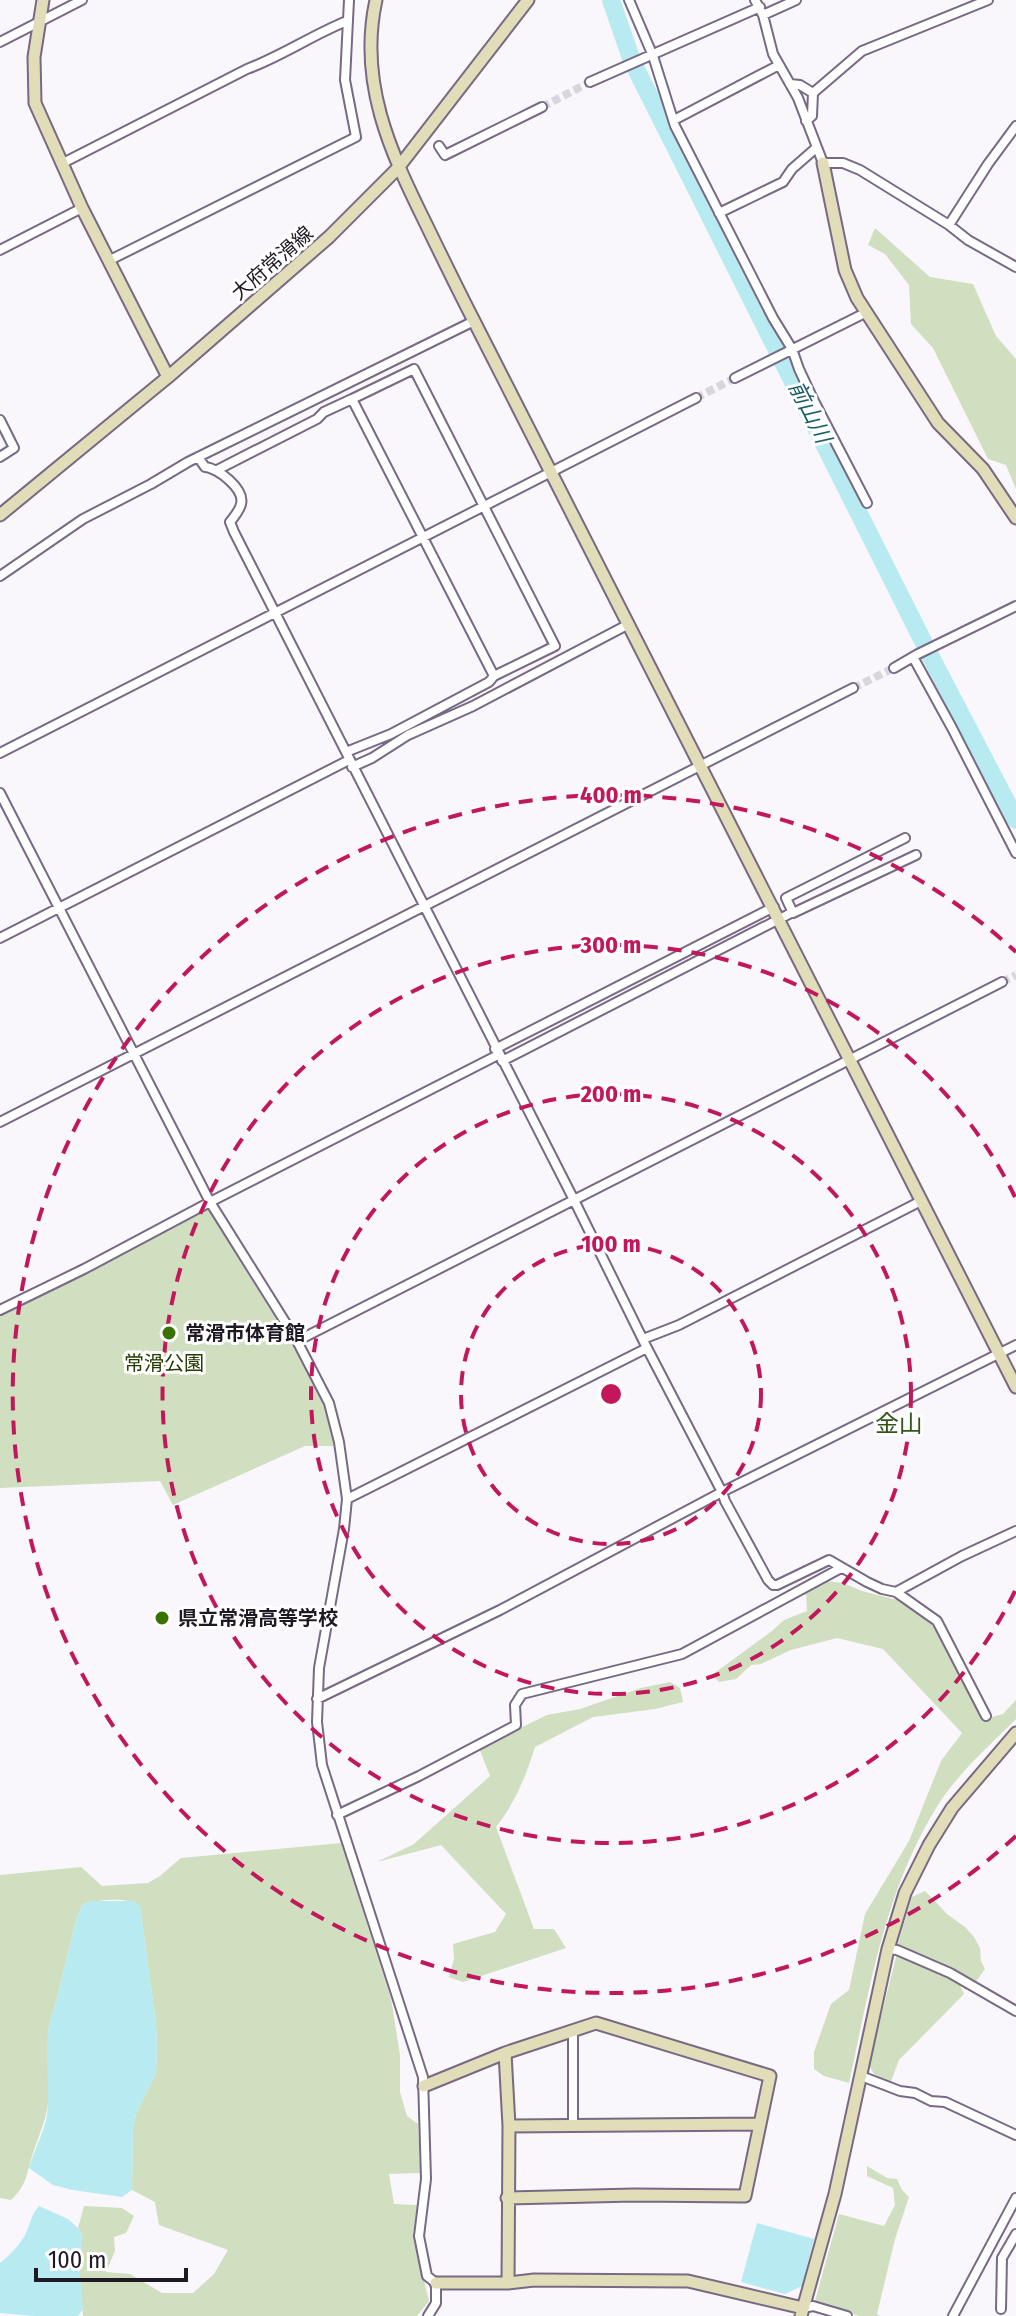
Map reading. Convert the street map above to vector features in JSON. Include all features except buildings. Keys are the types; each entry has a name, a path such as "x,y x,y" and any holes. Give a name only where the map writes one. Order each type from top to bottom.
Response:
{"street":[{"path":"43,0 34,57 35,103 82,208 168,377"},
{"path":"0,42 82,0"},
{"path":"108,261 356,137 345,80 349,0"},
{"path":"376,0 372,33 376,93 384,132 398,168 1016,1387"},
{"name":"大府常滑線","path":"0,515 168,377 329,237 398,168 528,0"},
{"path":"629,0 675,126 867,503"},
{"path":"590,82 759,7 796,0"},
{"path":"806,121 812,116 813,93 862,51 988,0"},
{"path":"759,7 769,43 798,98 823,163 851,287 938,423 983,469 1016,518"},
{"path":"61,164 347,21"},
{"path":"674,120 779,65"},
{"path":"790,84 800,85 813,93"},
{"path":"439,146 445,155 542,107"},
{"path":"949,225 1016,126"},
{"path":"719,213 783,182 792,169 816,148"},
{"path":"823,163 843,163 860,170 968,240 1016,267"},
{"path":"0,250 82,208"},
{"path":"735,378 865,313"},
{"path":"0,576 83,519 198,457 474,321"},
{"path":"0,938 349,760 489,682 494,676 555,646 414,369 324,412 317,419 217,470"},
{"path":"0,753 696,398"},
{"path":"352,399 494,676"},
{"path":"0,420 14,448 0,457"},
{"path":"198,457 205,467 217,470 229,480 241,498 241,506 230,522 645,1344 771,1584 777,1585 826,1560 882,1589 896,1592 937,1621 986,1716"},
{"path":"894,668 1016,606"},
{"path":"349,760 372,758 408,735 473,706 629,624"},
{"path":"915,656 1016,853"},
{"path":"0,1122 853,688"},
{"path":"0,793 210,1202 297,1341 329,1403 339,1442 347,1499 319,1668 317,1722 322,1765 424,2086 426,2179 419,2236 427,2276 436,2283 688,2281 802,2312 813,2306 847,2316"},
{"path":"793,912 786,898 905,838"},
{"path":"498,1055 916,855"},
{"path":"0,1310 498,1055 774,907"},
{"path":"297,1341 1002,982"},
{"path":"347,1499 921,1201"},
{"path":"317,1699 500,1610 722,1492 1016,1345"},
{"path":"896,1592 1016,1531"},
{"path":"337,1815 516,1725 515,1705 522,1694 682,1654 841,1568"},
{"path":"802,2312 835,2194 888,1949 905,1893 952,1808 1016,1733"},
{"path":"888,1949 950,1973 1016,2011"},
{"path":"424,2086 505,2053 596,2023 770,2076 745,2196 507,2198"},
{"path":"573,2030 573,2126"},
{"path":"505,2053 509,2126 508,2283"},
{"path":"861,2076 931,2101 945,2102 1016,2135"},
{"path":"509,2126 759,2124"},
{"path":"953,2316 1016,2198"},
{"path":"1001,2309 1002,2258 1016,2234"},
{"path":"428,2316 436,2303 436,2283"}],"green space":[{"path":"875,228 930,277 973,284 996,336 1016,359 1016,489 1006,465 988,459 933,348 911,324 909,285 885,254 868,245"},
{"name":"常滑公園","path":"207,1208 315,1382 327,1408 336,1446 305,1446 173,1505 160,1481 0,1488 0,1314"},
{"path":"827,1581 905,1602 934,1621 984,1719 1003,1714 1016,1700 1016,1719 946,1793 905,1870 872,1975 849,2083 824,2076 814,2069 814,2052 831,2004 849,1990 865,1914 909,1841 941,1761 962,1733 883,1649 837,1638 751,1665 736,1679 719,1682 712,1675 784,1620 807,1611 806,1592"},
{"path":"670,1682 680,1688 683,1702 593,1717 535,1747 519,1789 496,1827 534,1929 554,1929 566,1948 463,1982 449,1977 454,1959 453,1944 495,1932 506,1914 441,1845 377,1862 414,1844 490,1776 479,1748 547,1715 580,1709 641,1688"},
{"path":"341,1843 391,1999 400,2055 400,2092 407,2116 418,2124 420,2173 389,2174 394,2204 417,2205 413,2236 429,2301 417,2316 83,2316 79,2263 82,2235 78,2228 84,2206 122,2208 134,2216 126,2233 114,2237 115,2251 106,2272 130,2274 162,2293 193,2293 214,2274 228,2250 159,2225 155,2202 132,2190 133,2128 136,2114 156,2073 157,2047 140,1906 128,1901 104,1900 83,1904 77,1917 49,2029 49,2099 46,2114 21,2188 11,2200 0,2198 0,1875 81,1867 102,1886 148,1883 181,1858"},
{"path":"925,1891 965,1927 980,1948 985,1969 975,1983 897,1947 912,1897"},
{"path":"897,1953 958,1981 964,1994 899,2060 890,2084 874,2074 869,2065"},
{"path":"867,2166 887,2178 897,2179 909,2197 895,2239 877,2314 880,2316 859,2316 815,2301 839,2214 884,2226 895,2205 893,2188 867,2176"}],"water":[{"path":"134,1901 140,1905 156,2024 156,2073 136,2114 132,2190 122,2197 53,2185 29,2168 47,2115 50,2021 77,1917 83,1904"},
{"path":"39,2206 68,2219 82,2235 79,2263 83,2309 78,2316 0,2313 0,2263 22,2240"},
{"path":"757,2223 814,2239 802,2286 785,2294 741,2282"}],"waterway":[{"name":"前山川","path":"611,0 632,61 1016,820"}],"tunnel":[{"path":"542,107 590,82"},
{"path":"696,398 735,378"},
{"path":"853,688 894,668"},
{"path":"1002,982 1016,975"}],"place":[{"name":"常滑市体育館","path":"169,1333"},
{"name":"県立常滑高等学校","path":"162,1618"}],"district":[{"name":"金山","path":"899,1424"}]}
